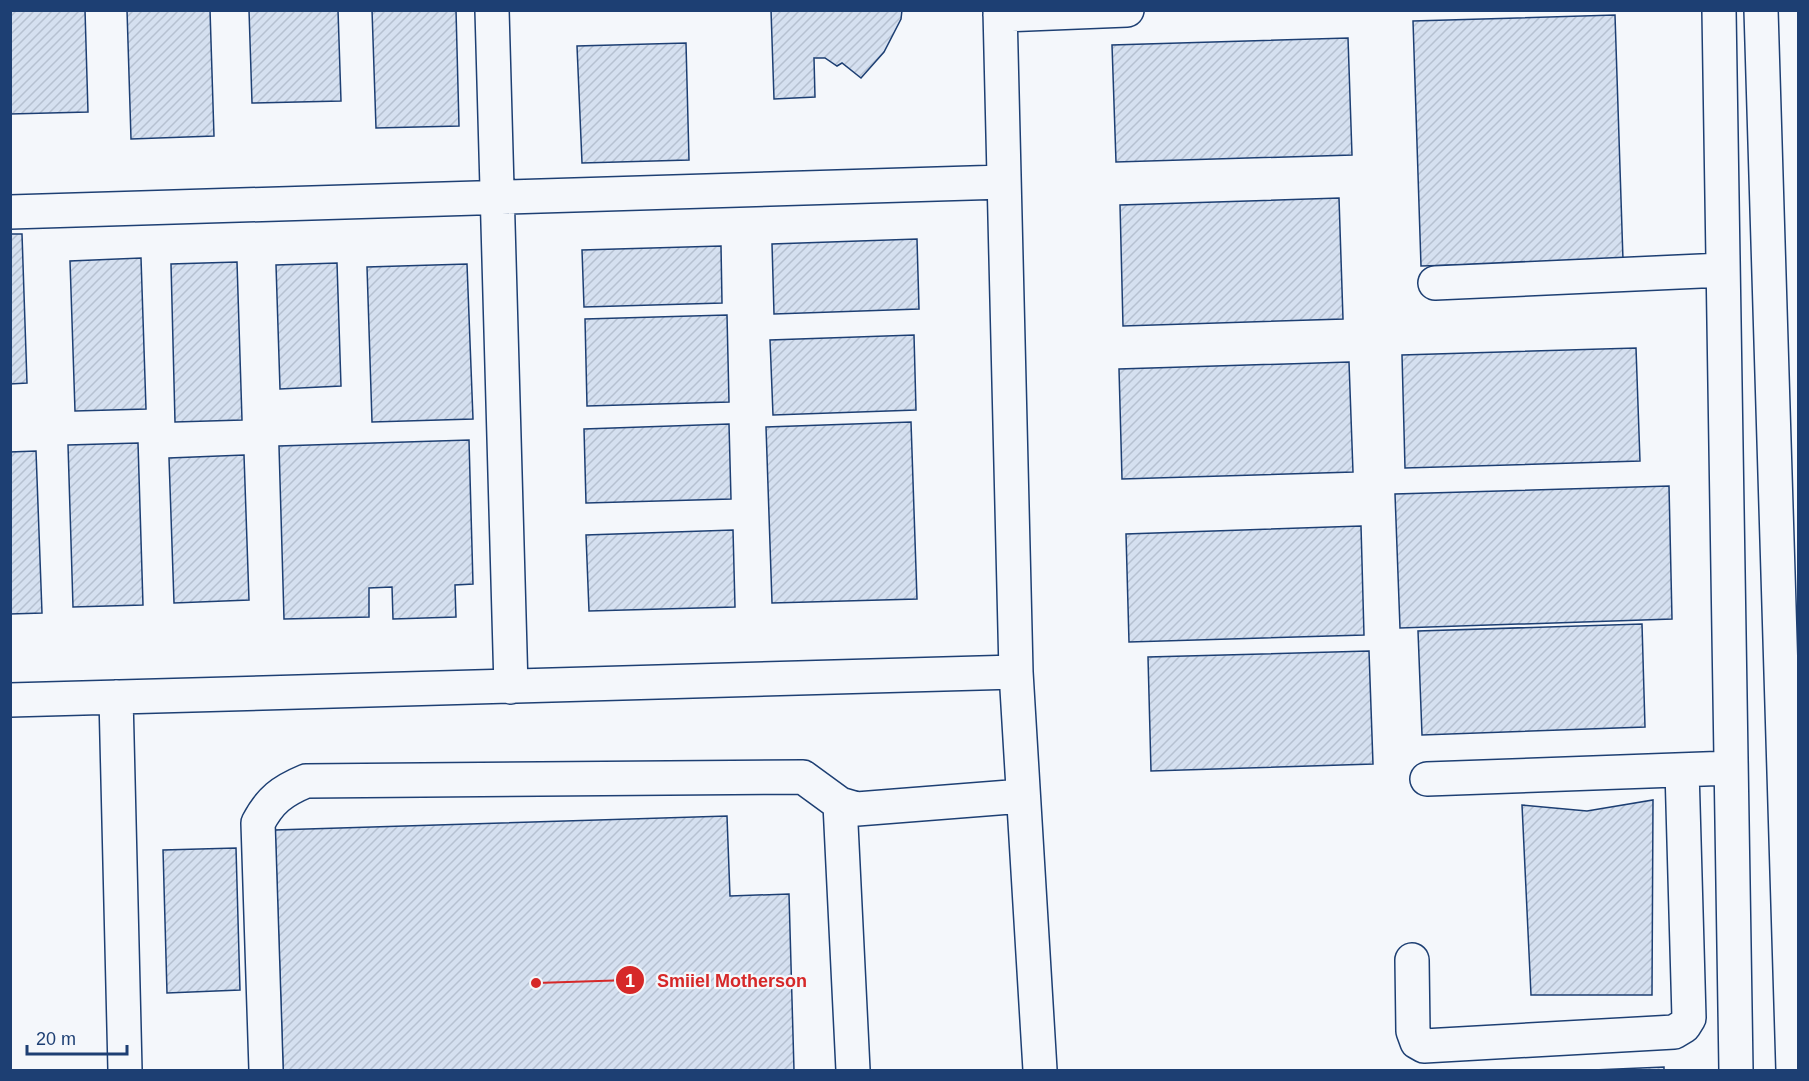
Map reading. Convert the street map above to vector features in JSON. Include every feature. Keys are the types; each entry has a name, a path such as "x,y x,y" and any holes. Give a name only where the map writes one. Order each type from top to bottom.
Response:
{"street":[{"path":"492,10 512,687"},
{"path":"1040,1071 1016,672 1000,13 1126,10"},
{"path":"1719,10 1736,1071"},
{"path":"1761,10 1793,1071"},
{"path":"10,212 1004,182"},
{"path":"1435,284 1723,270"},
{"path":"10,700 1016,672"},
{"path":"116,697 125,1071"},
{"path":"1427,779 1731,768"},
{"path":"1682,770 1689,1017 1684,1026"},
{"path":"266,1071 258,823 268,802 286,789 306,782 803,777 840,804 857,809 1023,796"},
{"path":"840,804 853,1071"},
{"path":"1412,960 1413,1031 1417,1042 1424,1046 1674,1032 1684,1026 1736,1025"}],"building":[{"path":"10,10 85,10 88,112 10,114"},
{"path":"127,10 210,10 214,136 131,139"},
{"path":"249,10 338,10 341,101 252,103"},
{"path":"372,10 456,10 459,126 376,128"},
{"path":"771,10 902,10 901,19 884,52 861,78 842,63 837,66 825,58 814,58 815,97 774,99"},
{"path":"1615,15 1623,260 1421,266 1413,21"},
{"path":"1348,38 1352,155 1116,162 1112,45"},
{"path":"686,43 689,160 582,163 577,46"},
{"path":"1339,198 1343,319 1123,326 1120,205"},
{"path":"10,234 22,234 27,383 10,384"},
{"path":"917,239 919,309 774,314 772,244"},
{"path":"721,246 722,303 584,307 582,250"},
{"path":"141,258 146,409 75,411 70,261"},
{"path":"237,262 242,420 175,422 171,264"},
{"path":"337,263 341,386 280,389 276,265"},
{"path":"467,264 473,419 372,422 367,267"},
{"path":"727,315 729,402 587,406 585,319"},
{"path":"914,335 916,410 773,415 770,340"},
{"path":"1636,348 1640,461 1405,468 1402,355"},
{"path":"1349,362 1353,472 1122,479 1119,369"},
{"path":"911,422 917,599 772,603 766,427"},
{"path":"729,424 731,499 586,503 584,429"},
{"path":"469,440 473,584 455,585 456,617 393,619 392,587 369,588 369,617 284,619 279,446"},
{"path":"138,443 143,605 73,607 68,445"},
{"path":"36,451 42,613 10,614 10,452"},
{"path":"244,455 249,600 174,603 169,458"},
{"path":"1669,486 1672,619 1400,628 1395,494"},
{"path":"1361,526 1364,635 1129,642 1126,534"},
{"path":"733,530 735,607 589,611 586,535"},
{"path":"1642,624 1645,727 1422,735 1418,631"},
{"path":"1369,651 1373,764 1151,771 1148,657"},
{"path":"1653,800 1652,995 1531,995 1522,805 1587,811"},
{"path":"727,816 730,896 789,894 794,1070 283,1070 275,830"},
{"path":"236,848 240,990 167,993 163,850"},
{"path":"1664,1067 1664,1070 1593,1070"}],"place":[{"name":"Smiiel Motherson","path":"536,983"}]}
